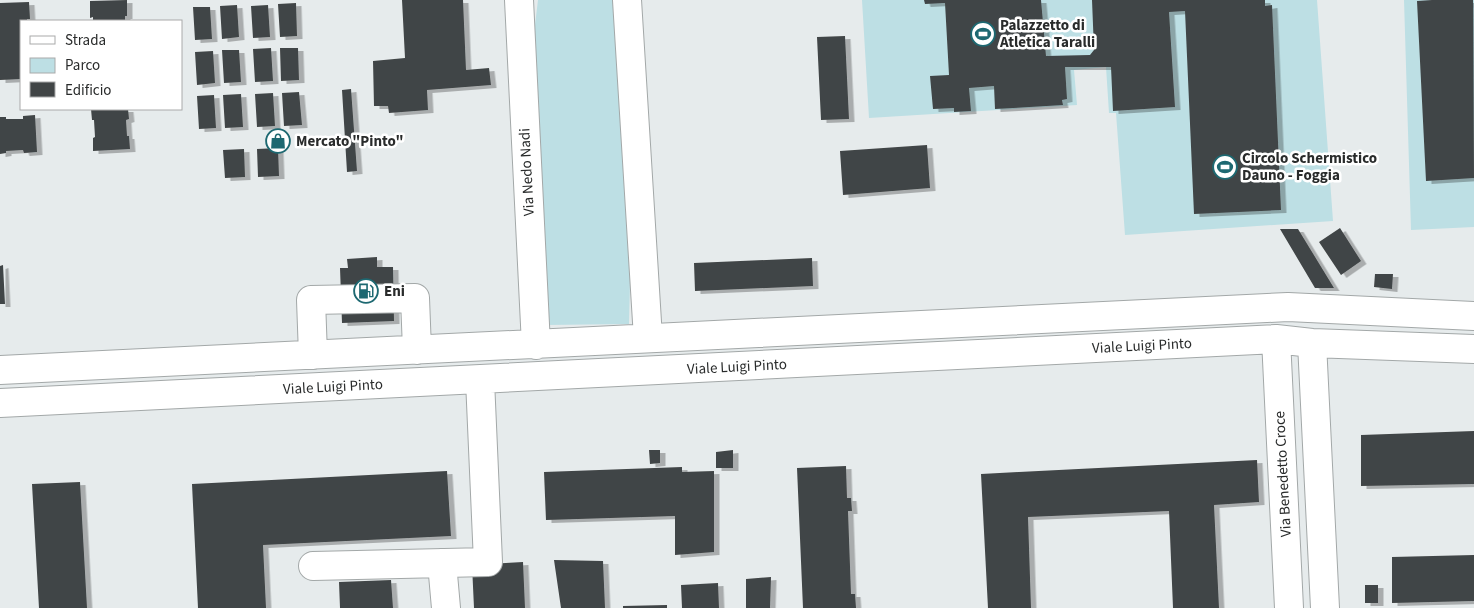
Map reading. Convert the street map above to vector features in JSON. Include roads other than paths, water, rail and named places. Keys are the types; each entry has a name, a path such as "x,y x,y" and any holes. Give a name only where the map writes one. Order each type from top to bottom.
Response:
{"street":[{"name":"Via Nedo Nadi","path":"519,0 536,345"},
{"path":"627,0 648,338"},
{"path":"313,355 311,300 415,298 407,351 399,384"},
{"path":"0,370 1288,307 1474,316"},
{"path":"1408,313 1415,346"},
{"path":"867,327 871,360"},
{"name":"Viale Luigi Pinto","path":"0,403 1276,339 1312,343 1474,349"},
{"name":"Via Benedetto Croce","path":"1276,339 1289,608"},
{"path":"1312,343 1325,608"},
{"path":"313,566 488,562 480,380"},
{"path":"442,563 446,608"}],"place":[{"name":"Palazzetto di Atletica Taralli","path":"983,34"},
{"name":"Mercato \"Pinto\"","path":"278,141"},
{"name":"Circolo Schermistico Dauno - Foggia","path":"1225,167"},
{"name":"Eni","path":"366,291"}]}
